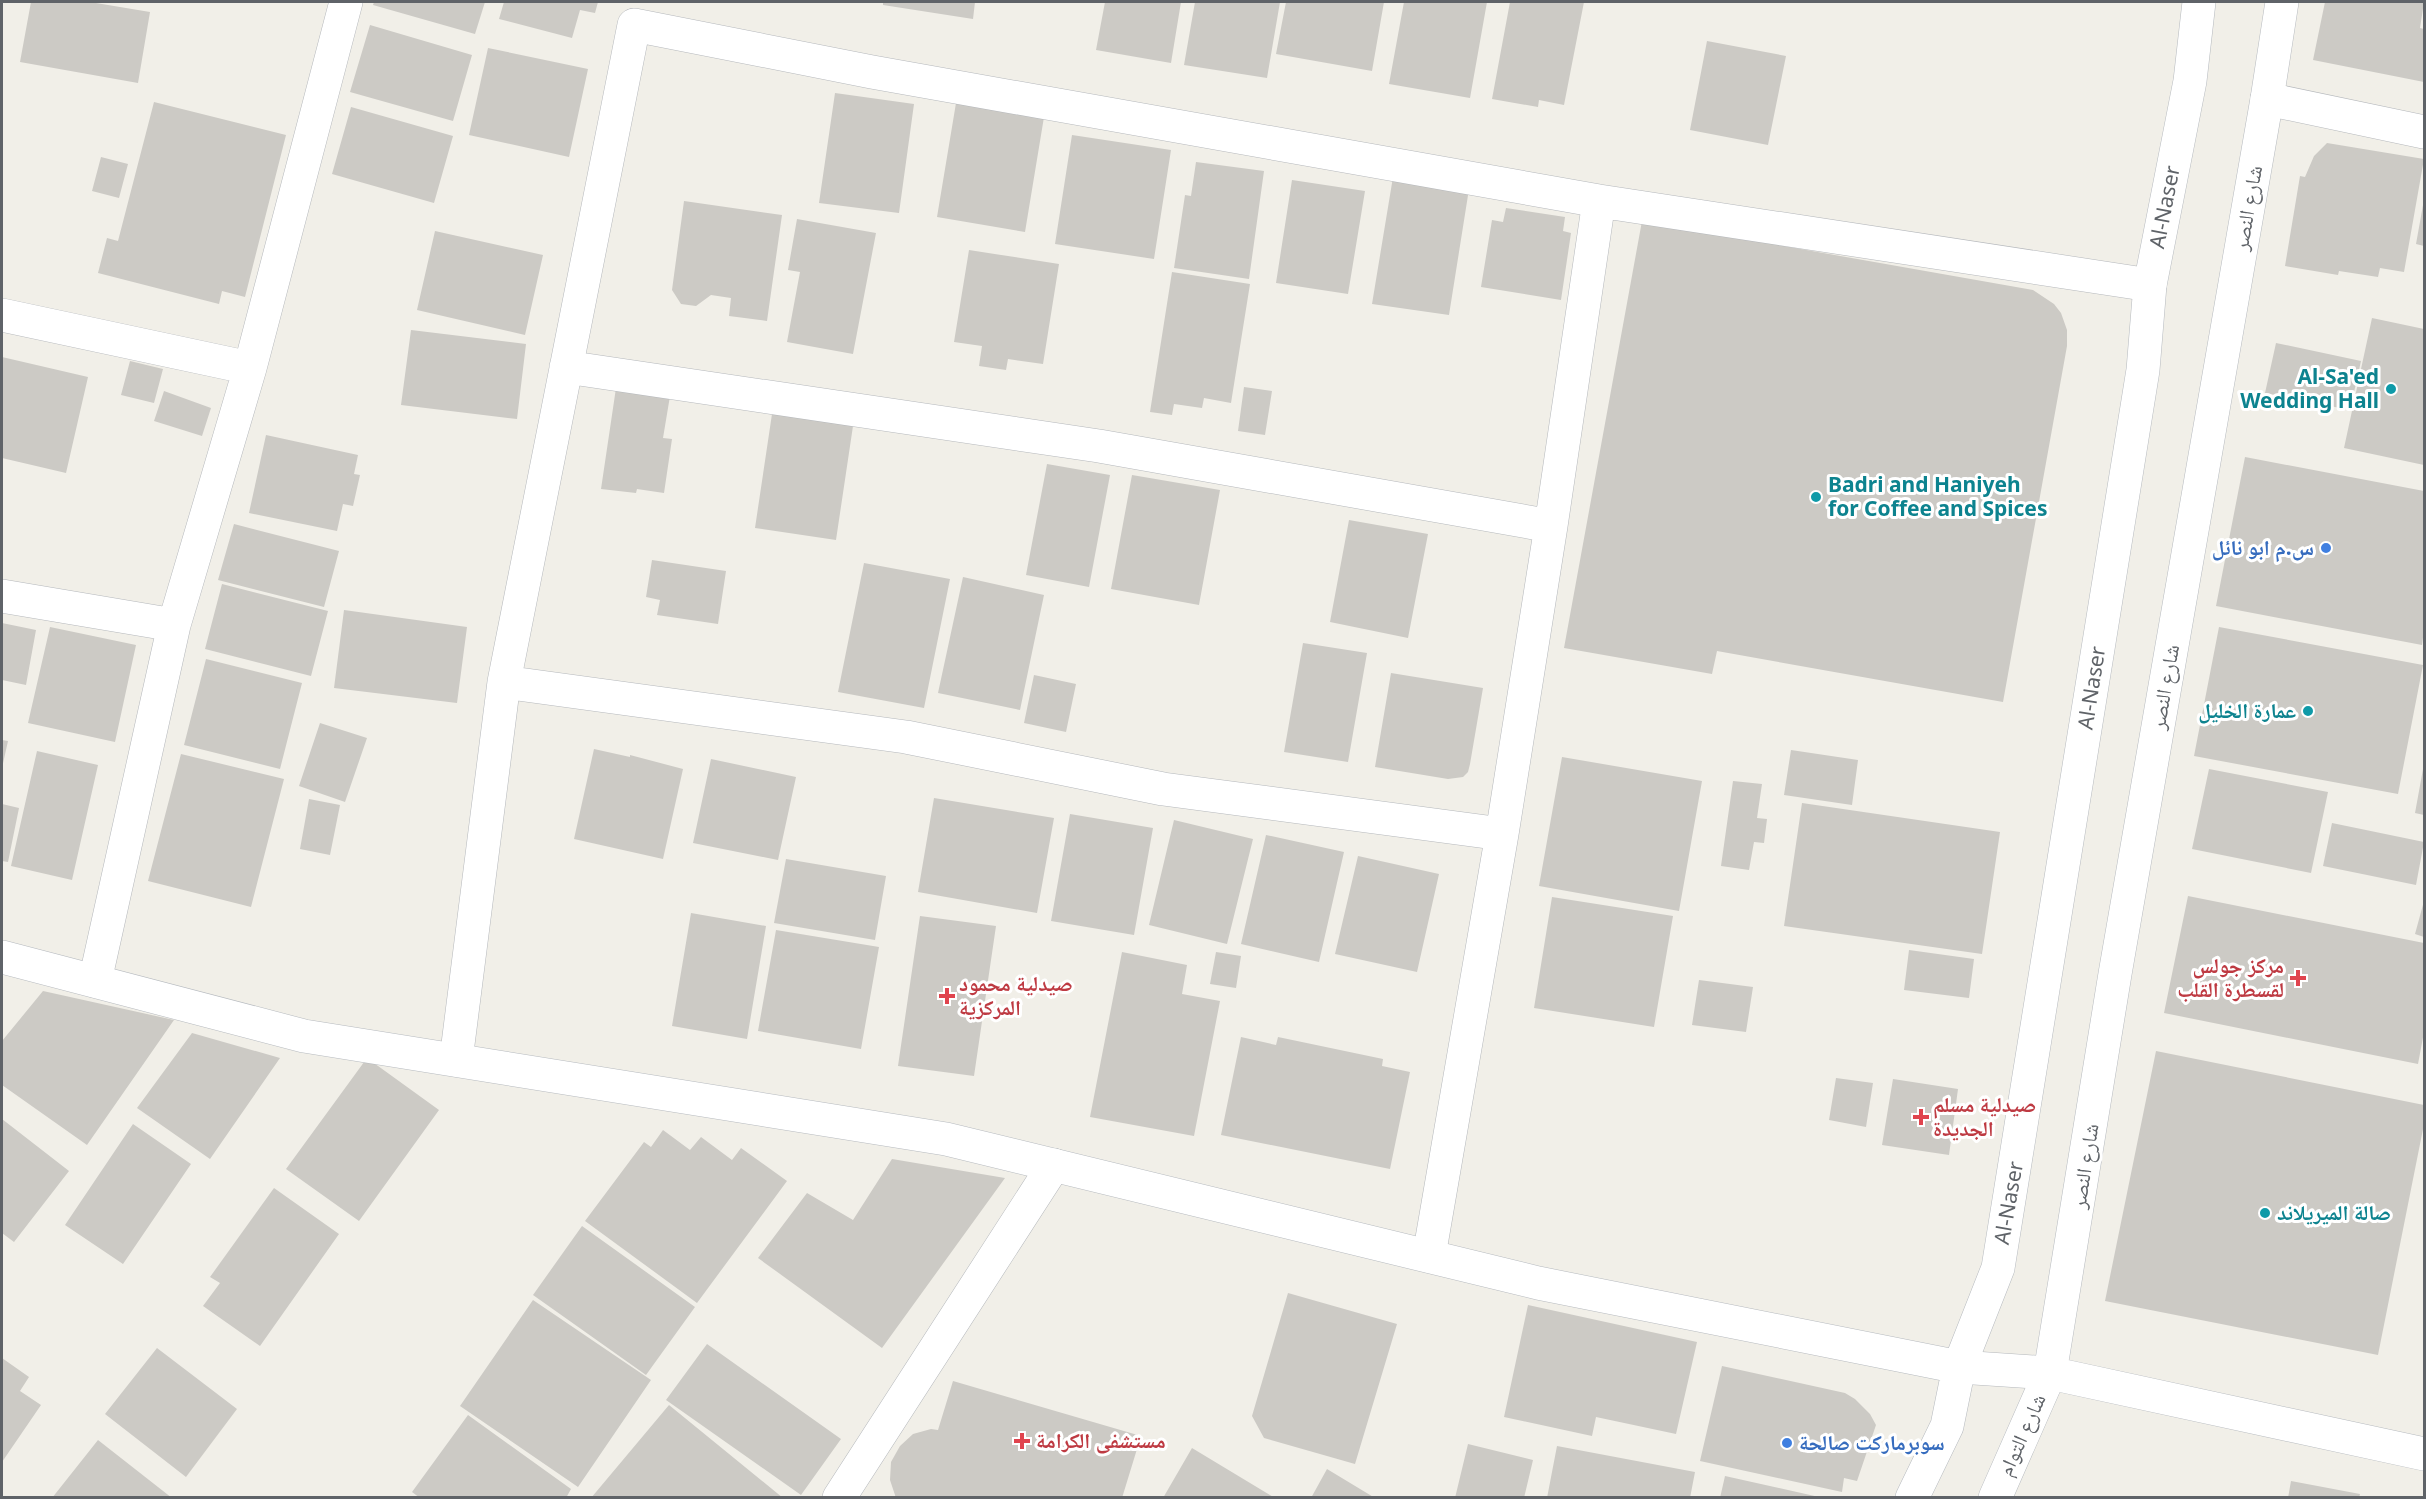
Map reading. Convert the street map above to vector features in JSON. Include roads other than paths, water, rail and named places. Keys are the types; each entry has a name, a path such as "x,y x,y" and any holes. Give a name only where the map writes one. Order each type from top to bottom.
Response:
{"street":[{"path":"95,981 174,626 249,368 346,2"},
{"name":"Al-Naser","path":"1959,1367 1998,1268 2144,370 2150,285 2190,81 2199,2"},
{"name":"شارع النصر","path":"2050,1373 2117,963 2282,2"},
{"path":"456,1060 504,682 634,25 872,72 1599,201 2150,285"},
{"path":"2267,99 2424,132"},
{"path":"1429,1256 1502,834 1599,201"},
{"path":"2,315 249,368"},
{"path":"566,367 1099,446 1551,526"},
{"path":"2,596 174,626"},
{"path":"504,682 906,737 1163,789 1502,834"},
{"path":"2,957 304,1036 946,1139 1538,1283 1959,1367 2050,1373 2424,1454"},
{"path":"839,1497 1054,1165"},
{"path":"1912,1497 1947,1426 1959,1367"},
{"name":"شارع التوام","path":"1995,1497 2050,1373"}],"place":[{"name":"Al-Sa'ed Wedding Hall","path":"2391,389"},
{"name":"Badri and Haniyeh for Coffee and Spices","path":"1816,497"},
{"name":"س.م ابو نائل","path":"2326,548"},
{"name":"عمارة الخليل","path":"2308,711"},
{"name":"مركز جولس لقسطرة القلب","path":"2298,978"},
{"name":"صيدلية محمود المركزية","path":"947,996"},
{"name":"صيدلية مسلم الجديدة","path":"1921,1117"},
{"name":"صالة الميريلاند","path":"2265,1213"},
{"name":"مستشفى الكرامة","path":"1022,1441"},
{"name":"سوبرماركت صالحة","path":"1787,1443"}]}
